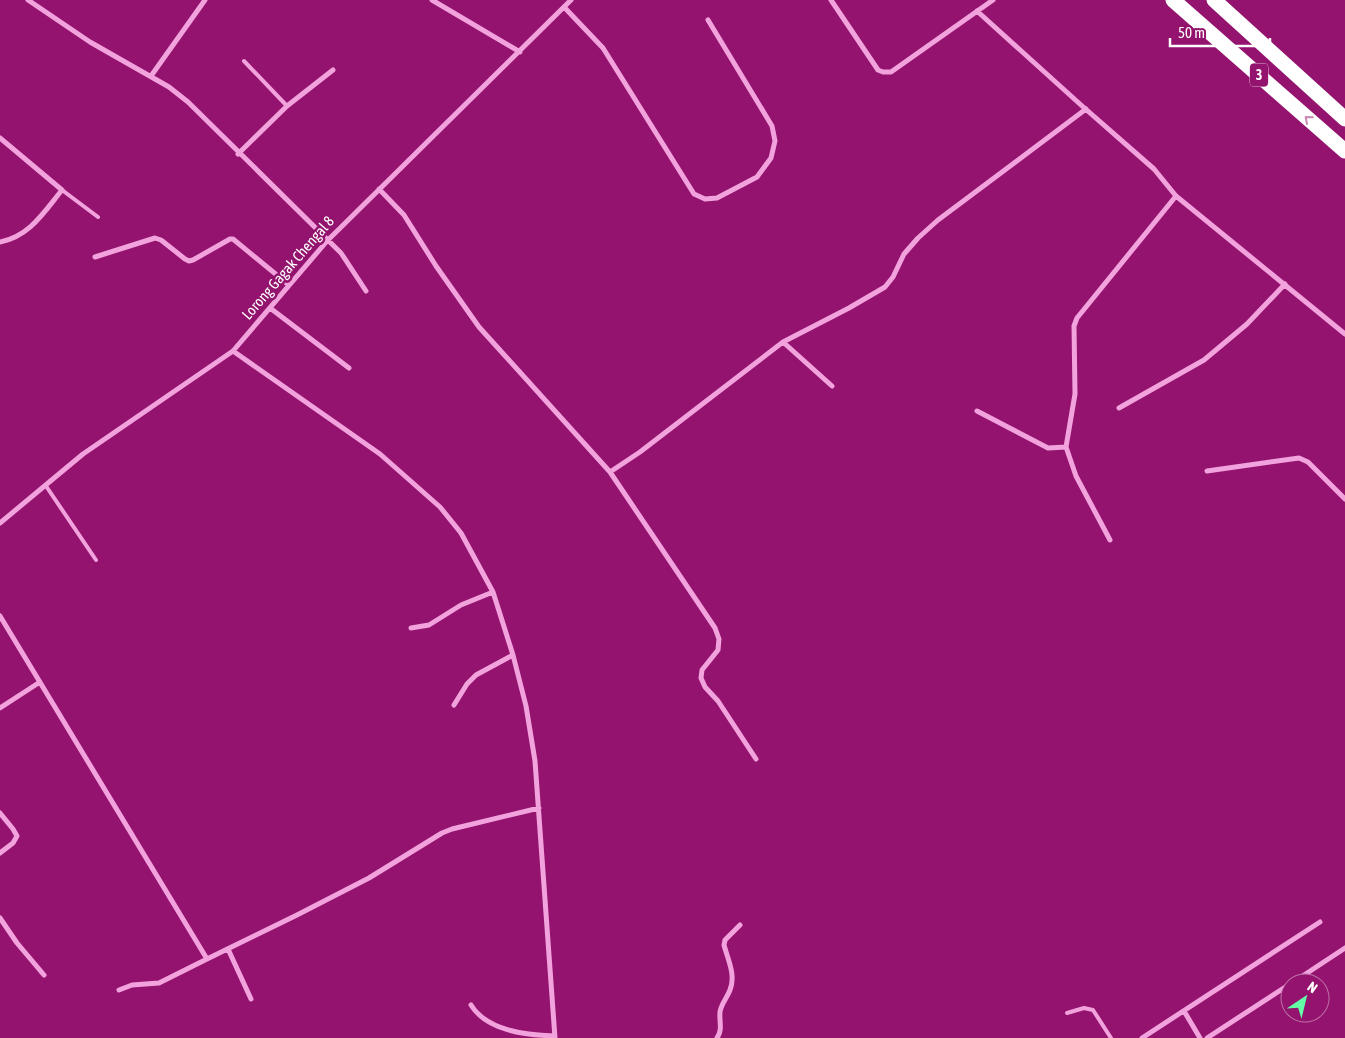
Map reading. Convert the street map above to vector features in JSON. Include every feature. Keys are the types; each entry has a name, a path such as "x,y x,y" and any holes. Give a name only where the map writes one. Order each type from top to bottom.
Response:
{"highway":[{"name":"3","path":"1173,0 1345,151"},
{"name":"3","path":"1214,0 1345,119"}],"street":[{"path":"28,0 90,42 170,87 188,102 346,260 366,291"},
{"path":"152,76 205,0"},
{"path":"432,0 520,52"},
{"name":"Lorong Gagak Chengal 8","path":"0,523 84,454 233,351 326,240 571,0"},
{"path":"831,0 878,70 883,72 891,72 991,1"},
{"path":"564,7 603,48 694,194 705,200 717,198 756,176 771,158 775,141 772,126 708,20"},
{"path":"977,12 1154,169 1176,196 1345,334"},
{"path":"238,154 287,106 333,70"},
{"path":"610,472 640,452 783,342 885,287 893,277 904,254 938,220 1086,110"},
{"path":"0,138 62,190 28,230 13,240 0,242"},
{"path":"380,189 404,215 478,327 610,472 715,628 719,639 718,650 702,670 701,678 705,687 718,701 756,759"},
{"path":"1110,540 1076,476 1066,448 1075,394 1074,326 1077,318 1176,196"},
{"path":"96,257 155,238 161,240 185,259 193,260 233,239 288,286"},
{"path":"1119,408 1204,360 1247,324 1285,284"},
{"path":"270,308 349,368"},
{"path":"783,342 832,386"},
{"path":"233,351 380,454 440,507 461,533 492,592 513,655 526,706 535,761 555,1037 527,1034 499,1026 484,1020 471,1005"},
{"path":"977,411 1048,448 1066,448"},
{"path":"1207,470 1299,458 1308,462 1345,499"},
{"path":"412,628 429,625 461,606 492,592"},
{"path":"0,616 207,959"},
{"path":"454,705 466,684 476,675 513,655"},
{"path":"0,708 40,682"},
{"path":"119,990 132,985 159,983 228,950 369,878 442,832 539,808"},
{"path":"0,813 13,829 16,836 13,844 0,853"},
{"path":"0,918 17,943 44,975"},
{"path":"1142,1038 1320,922"},
{"path":"717,1038 722,1026 720,1014 722,1006 730,990 733,978 724,940 740,925"},
{"path":"1308,973 1345,948"},
{"path":"228,950 251,999"},
{"path":"1207,1038 1280,991"},
{"path":"1184,1011 1200,1038"}],"lane":[{"path":"244,61 287,106"},
{"path":"62,190 98,217"},
{"path":"46,486 96,560"},
{"path":"1068,1013 1084,1008 1093,1010 1111,1038"}]}
